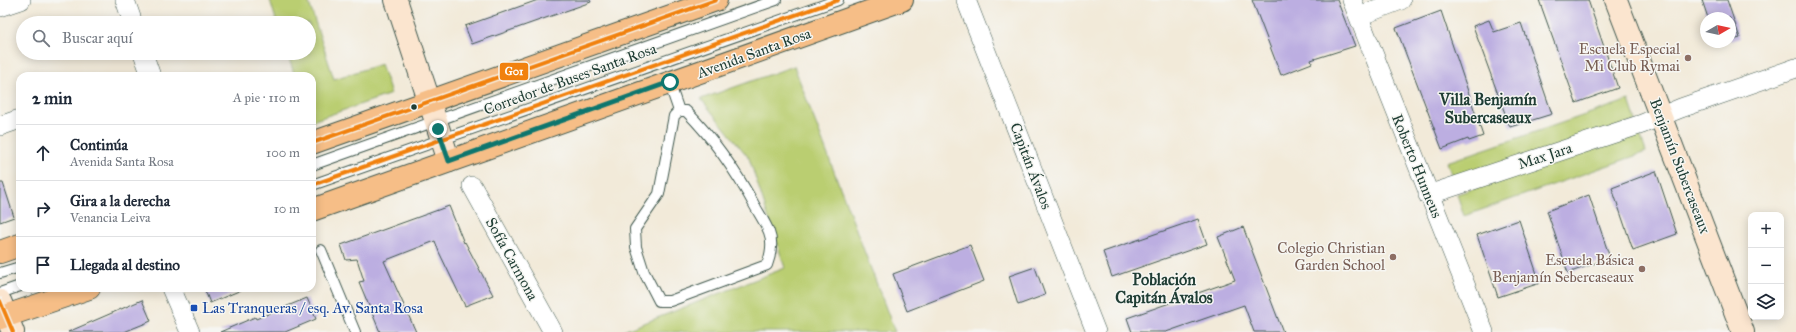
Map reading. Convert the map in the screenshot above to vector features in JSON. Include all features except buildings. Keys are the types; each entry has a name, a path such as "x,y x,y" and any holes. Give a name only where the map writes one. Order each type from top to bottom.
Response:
{"main road":[{"path":"316,142 435,122 716,0"},
{"name":"Avenida Santa Rosa","path":"316,209 902,0"},
{"path":"0,252 16,246"},
{"path":"5,317 77,292"}],"street":[{"path":"0,7 20,0"},
{"path":"124,0 130,16"},
{"path":"396,0 449,161"},
{"name":"Capitán Ávalos","path":"966,0 1096,332"},
{"path":"1356,8 1401,0"},
{"name":"Benjamín Subercaseaux","path":"1616,0 1744,332"},
{"name":"Roberto Hunneus","path":"1356,8 1428,194 1484,332"},
{"path":"144,60 146,72"},
{"name":"Max Jara","path":"1428,194 1642,124 1796,68"},
{"path":"0,126 16,120"},
{"name":"Sofía Carmona","path":"472,186 553,332"},
{"path":"174,292 190,332"}],"lane":[{"name":"Corredor de Buses Santa Rosa","path":"316,164 776,0"},
{"name":"Corredor de Buses Santa Rosa","path":"316,184 435,122 838,0"},
{"path":"670,82 679,111"},
{"path":"679,111 686,111 702,127 744,186 769,232 770,251 767,265 670,301 659,301 644,272 636,247 635,229 659,194 674,116 679,111"},
{"path":"321,250 355,332"},
{"path":"0,273 16,268"},
{"path":"0,293 16,287"}],"green space":[{"path":"270,0 308,0 313,16 275,16"},
{"path":"316,24 334,79 381,64 391,94 316,120 316,72 294,72 289,60 316,60"},
{"path":"794,66 895,332 621,332 785,268 749,158 701,99"},
{"path":"1629,100 1636,121 1453,180 1447,162"},
{"path":"1640,134 1646,152 1464,216 1457,194"}],"transit line":[{"name":"G01","path":"316,142 716,0"},
{"name":"G01","path":"316,184 838,0"},
{"name":"G01","path":"0,301 13,332"}],"place":[{"name":"Escuela Especial Mi Club Rymai","path":"1688,58"},
{"name":"Colegio Christian Garden School","path":"1393,257"},
{"name":"Escuela Básica Benjamín Sebercaseaux","path":"1642,269"},
{"name":"Las Tranqueras / esq. Av. Santa Rosa","path":"194,308"}],"district":[{"name":"Villa Benjamín Subercaseaux","path":"1488,108"},
{"name":"Población Capitán Ávalos","path":"1164,288"}],"route":[{"path":"438,129 449,161 670,82"}]}
